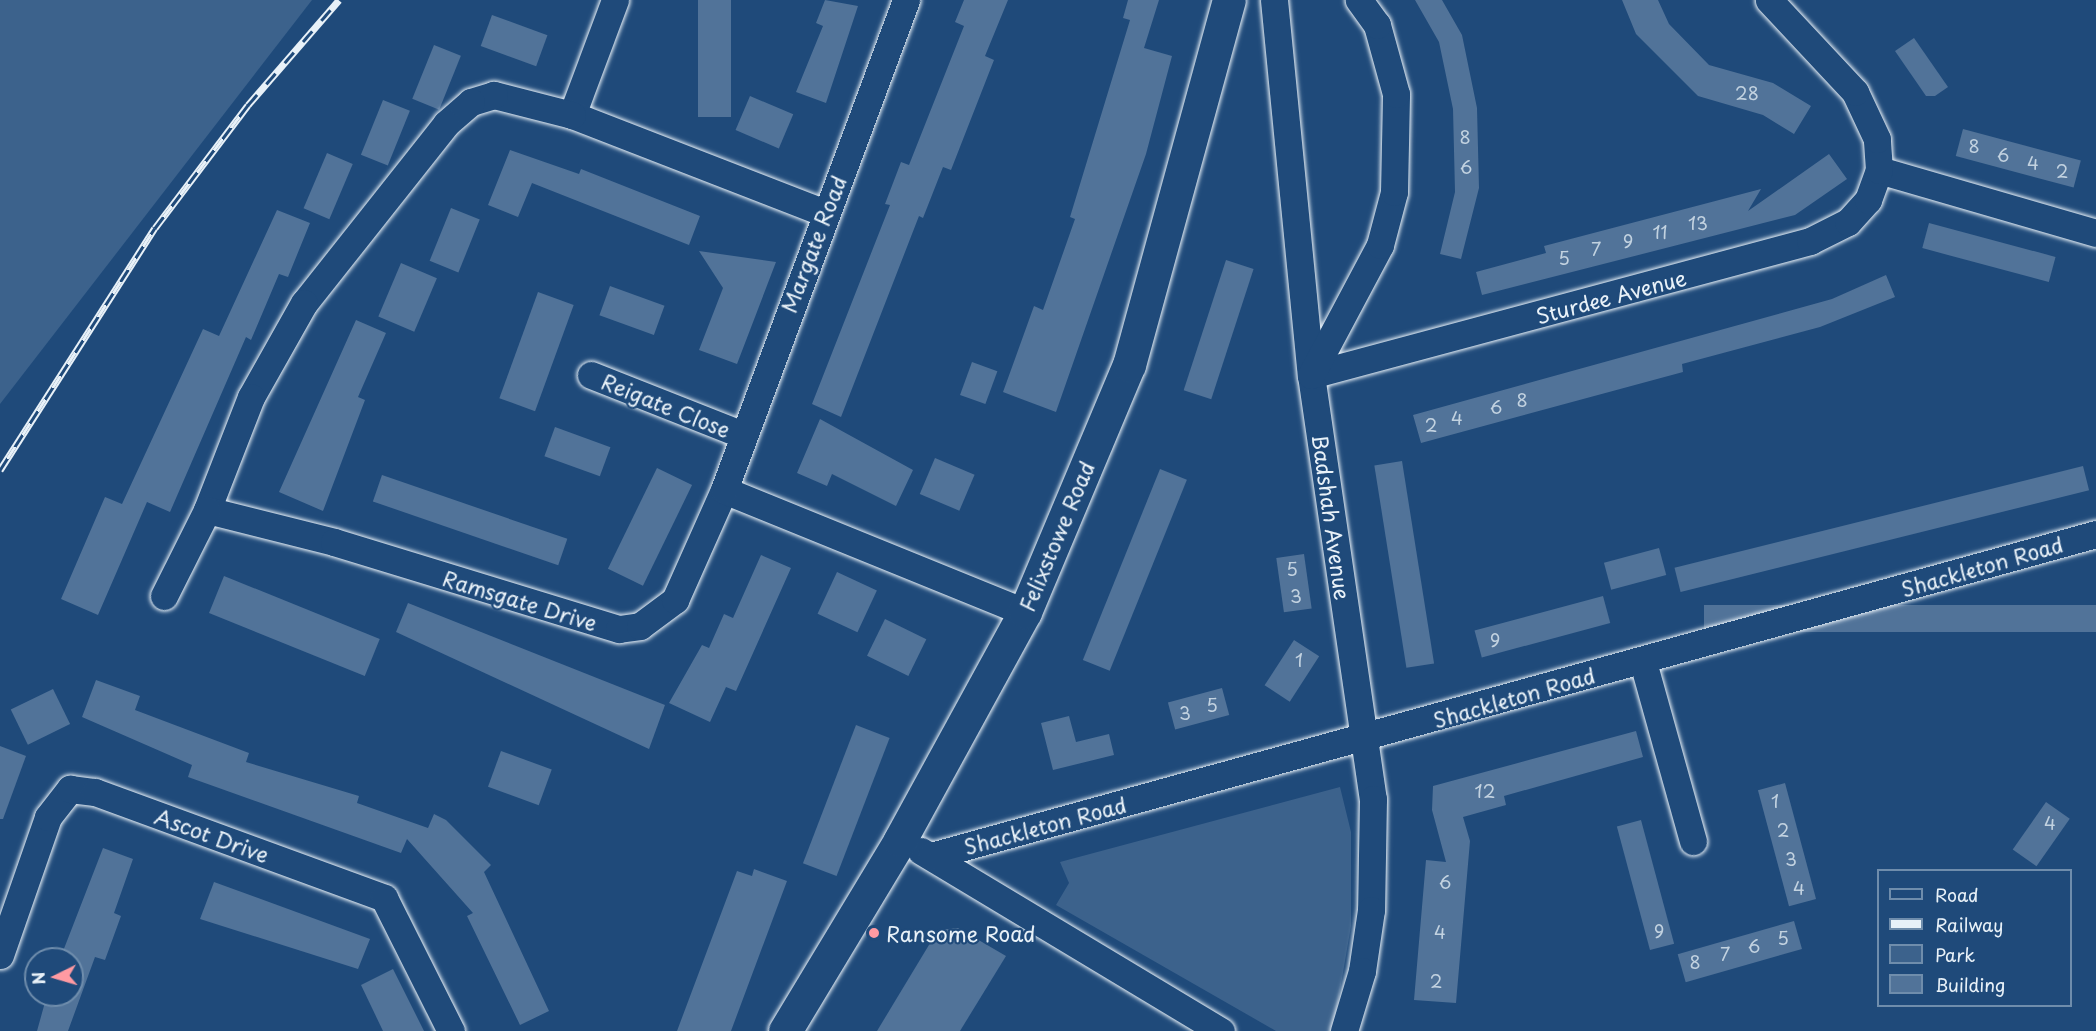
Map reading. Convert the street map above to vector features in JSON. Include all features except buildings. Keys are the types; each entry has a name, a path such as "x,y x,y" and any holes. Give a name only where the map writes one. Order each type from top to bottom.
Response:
{"main road":[{"name":"Felixstowe Road","path":"785,1031 900,840 1025,612 1129,365 1229,0"}],"street":[{"path":"572,115 615,0"},
{"name":"Margate Road","path":"724,490 741,434 906,0"},
{"name":"Badshah Avenue","path":"1274,0 1311,375 1364,739 1375,866 1362,970 1344,1031"},
{"path":"1311,375 1380,246 1394,192 1396,94 1377,25 1359,0"},
{"path":"1769,0 1855,93 1877,140 1879,170 2096,232"},
{"path":"164,596 207,510 251,397 304,303 446,124 471,102 494,95 572,115 825,213"},
{"name":"Sturdee Avenue","path":"1311,375 1810,241 1848,222 1868,200 1879,170"},
{"name":"Reigate Close","path":"591,375 741,434"},
{"path":"724,490 1025,612"},
{"name":"Ramsgate Drive","path":"207,510 334,542 619,629 640,626 675,600 724,490"},
{"name":"Shackleton Road","path":"931,856 1643,662 2096,534"},
{"path":"1643,662 1692,842"},
{"name":"Ascot Drive","path":"0,955 48,817 70,789 95,792 384,898 451,1031"},
{"path":"900,840 931,856 1221,1031"}],"green space":[{"path":"0,0 312,0 0,404"},
{"path":"1340,787 1351,832 1351,926 1333,1031 1276,1031 1056,905 1069,883 1060,862"}],"railway":[{"path":"0,470 155,228 248,105 339,0"}],"place":[{"name":"Ransome Road","path":"874,933"}]}
